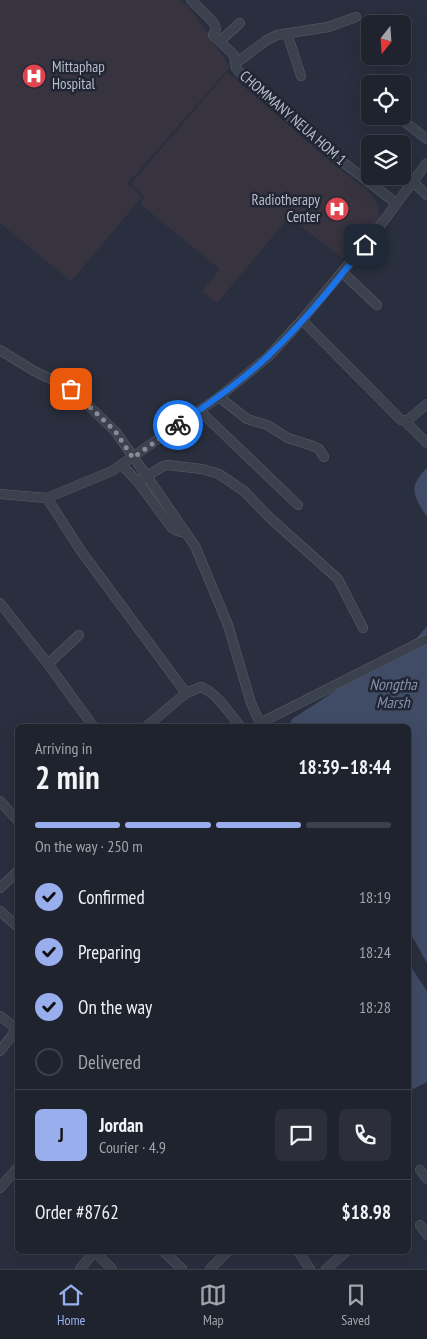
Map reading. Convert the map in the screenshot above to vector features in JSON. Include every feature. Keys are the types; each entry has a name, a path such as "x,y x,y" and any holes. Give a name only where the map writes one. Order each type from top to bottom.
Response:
{"street":[{"name":"CHOMMANY NEUA HOM 1","path":"191,0 214,23 216,28 214,35 234,55 238,71 330,153 396,203"},
{"path":"236,63 267,40 287,33 328,27 356,18"},
{"path":"220,41 240,23"},
{"path":"287,33 301,76"},
{"path":"409,125 427,139"},
{"path":"0,494 47,498 112,471 219,397 269,356 302,320 343,273 427,163"},
{"path":"413,182 427,195"},
{"path":"343,273 377,305"},
{"path":"302,320 401,420 405,421 427,443"},
{"path":"0,350 34,371 71,389 115,431 146,475 194,546 228,625 250,703 261,724"},
{"path":"219,397 247,419 267,424 288,438 313,446 319,449 324,457"},
{"path":"405,421 427,404"},
{"path":"199,410 298,505"},
{"path":"122,464 138,482 172,528 185,532"},
{"path":"138,482 146,475 167,465 202,469 219,474 244,491 269,517 338,579 363,628"},
{"path":"47,498 81,551 186,693"},
{"path":"0,603 92,724"},
{"path":"48,664 79,635"},
{"path":"264,724 427,639"},
{"path":"149,724 186,693 201,687 216,698 238,724"},
{"path":"0,801 15,818"},
{"path":"0,888 15,874"},
{"path":"0,911 15,924"},
{"path":"0,1016 15,1027"},
{"path":"0,1051 15,1032"},
{"path":"0,1188 15,1170"},
{"path":"420,1170 427,1179"},
{"path":"420,1225 427,1235"},
{"path":"80,1269 92,1254"},
{"path":"98,1254 112,1269"},
{"path":"166,1254 182,1269"},
{"path":"210,1269 225,1254"},
{"path":"300,1254 310,1269"},
{"path":"326,1269 344,1254"}],"shaded area":[{"path":"0,0 180,0 189,7 230,67 127,184 142,197 71,281 0,223"},
{"path":"227,72 333,164 368,190 378,205 379,220 346,261 289,217 217,303 202,291 220,269 140,204 145,197 131,184"}],"water":[{"path":"427,468 427,517 416,498 415,487 417,481"},
{"name":"Nongtha Marsh","path":"427,626 427,963 411,935 411,724 290,724 292,719 417,638"},
{"path":"411,967 427,991 427,1082 411,1090"}],"way so far":[{"path":"71,389 115,431 133,458 178,425"}],"place":[{"name":"Mittaphap Hospital","path":"34,76"},
{"name":"Radiotherapy Center","path":"337,209"}],"route":[{"path":"178,425 219,397 269,356 343,273 365,245"}]}
